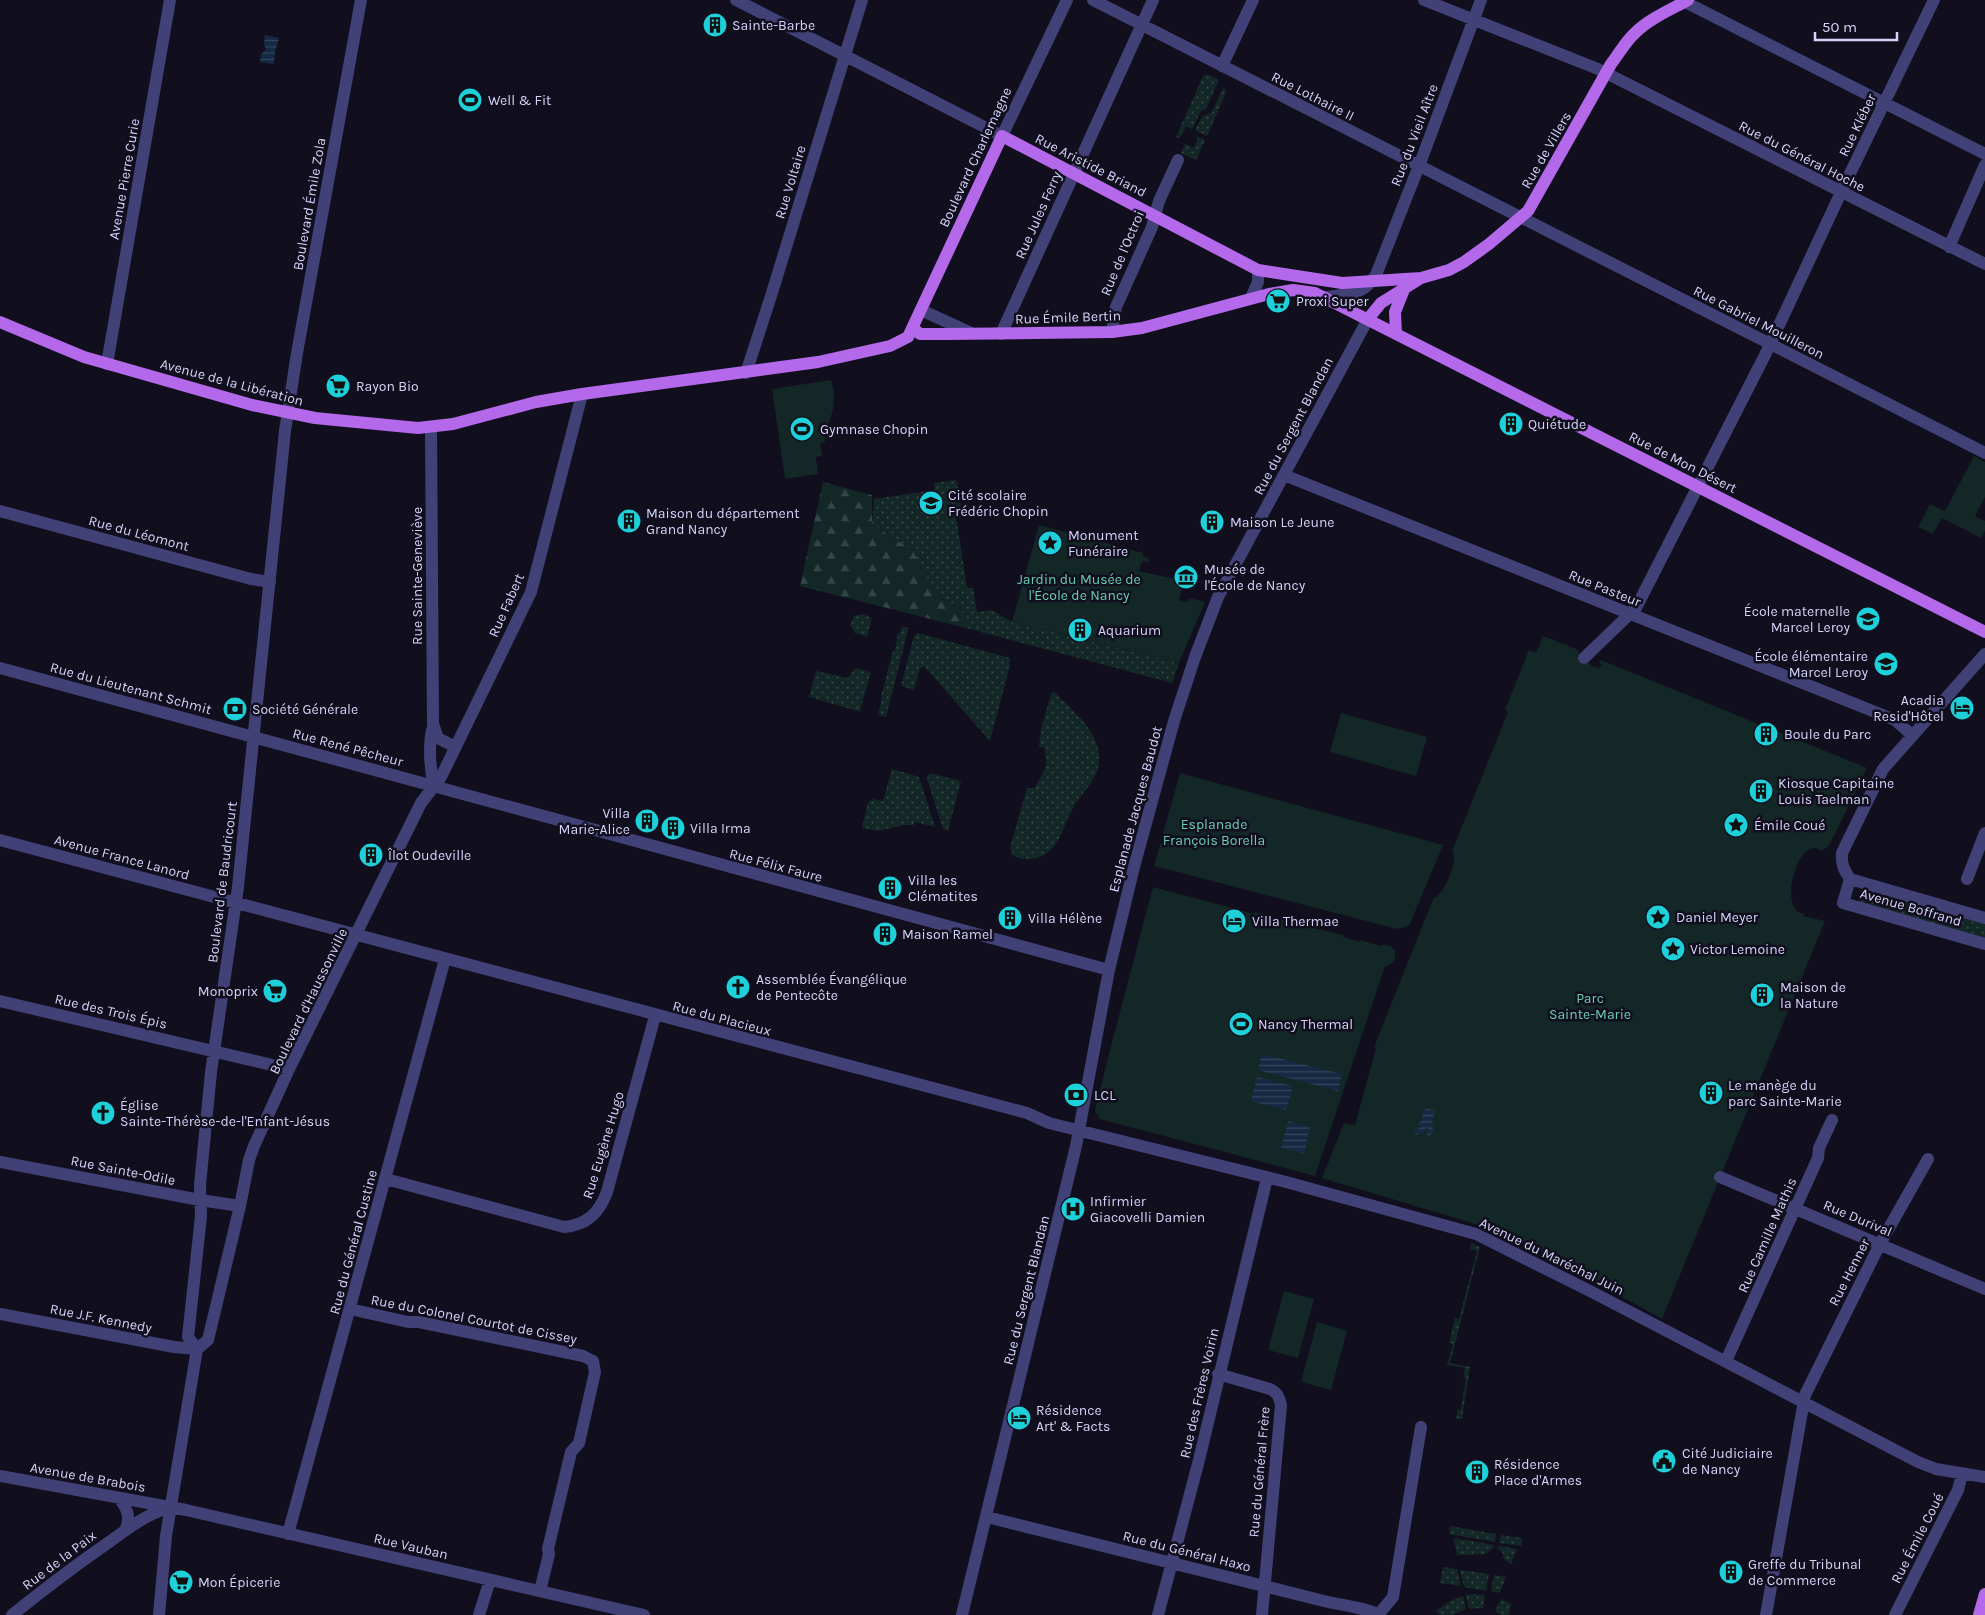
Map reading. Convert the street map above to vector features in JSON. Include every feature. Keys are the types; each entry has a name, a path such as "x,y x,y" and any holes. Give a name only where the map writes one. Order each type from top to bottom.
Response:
{"main road":[{"name":"Rue de Villers","path":"1368,319 1381,303 1421,278 1449,270 1464,262 1530,208 1619,53 1635,32 1686,1"},
{"name":"Rue Aristide Briand","path":"1002,136 1258,270 1342,283 1421,278"},
{"name":"Boulevard Charlemagne","path":"913,328 939,268 1002,136"},
{"path":"1396,334 1395,312 1406,288"},
{"name":"Rue Émile Bertin","path":"913,328 920,334 1112,332 1142,328 1252,298 1293,290"},
{"name":"Rue de Mon Désert","path":"1293,290 1325,296 1396,334 1985,632"},
{"name":"Avenue de la Libération","path":"0,322 84,357 287,414 384,425 431,427 459,422 536,402 582,394"},
{"path":"582,394 818,362 896,344 908,337 913,328"},
{"path":"1979,1615 1985,1594"}],"street":[{"name":"Avenue Pierre Curie","path":"107,364 170,0"},
{"name":"Boulevard Émile Zola","path":"287,414 361,0"},
{"name":"Rue Aristide Briand","path":"736,0 1002,136"},
{"name":"Rue Voltaire","path":"746,373 862,0"},
{"name":"Boulevard Charlemagne","path":"1002,136 1067,0"},
{"name":"Rue Lothaire II","path":"1093,0 1520,218"},
{"name":"Rue Jules Ferry","path":"1001,334 1153,0"},
{"path":"1222,66 1253,0"},
{"name":"Rue du Général Hoche","path":"1424,0 1606,74 1985,264"},
{"name":"Rue du Vieil Aître","path":"1372,280 1418,166 1481,0"},
{"name":"Rue Kléber","path":"1584,658 1636,608 1771,344 1841,192 1934,0"},
{"path":"1686,1 1985,154"},
{"name":"Rue de l'Octroi","path":"1112,332 1116,308 1152,227 1159,201 1178,160"},
{"path":"1949,247 1985,165"},
{"name":"Rue Gabriel Mouilleron","path":"1520,218 1985,453"},
{"path":"1252,298 1258,282 1258,270"},
{"path":"1325,296 1358,292 1368,286 1372,280"},
{"name":"Rue Émile Bertin","path":"921,310 971,333"},
{"name":"Rue du Sergent Blandan","path":"1195,657 1223,588 1368,319"},
{"name":"Rue Fabert","path":"434,787 456,747 530,592 582,394"},
{"name":"Boulevard de Baudricourt","path":"197,1350 188,1337 200,1216 200,1184 215,1051 236,903 287,414"},
{"name":"Rue Sainte-Geneviève","path":"431,427 434,724 430,735 431,775 434,787"},
{"name":"Rue Pasteur","path":"1284,475 1895,720 1912,735"},
{"name":"Rue du Léomont","path":"0,511 241,576 270,582"},
{"path":"1850,879 1844,870 1841,860 1842,853 1883,769 1985,654"},
{"name":"Esplanade Jacques Baudot","path":"1109,970 1145,820 1195,657"},
{"name":"Rue du Lieutenant Schmit","path":"0,668 254,737"},
{"path":"434,724 438,738 456,747"},
{"name":"Rue René Pêcheur","path":"254,737 397,775 434,787"},
{"name":"Rue Félix Faure","path":"434,787 1109,970"},
{"name":"Boulevard d'Haussonville","path":"197,1350 208,1340 249,1160 289,1069 422,803 434,787"},
{"path":"1967,878 1985,833"},
{"name":"Avenue France Lanord","path":"0,840 356,935"},
{"name":"Avenue Boffrand","path":"1985,918 1850,879 1843,904 1985,944"},
{"name":"Rue du Placieux","path":"356,935 655,1016 1027,1113 1049,1123 1080,1130"},
{"name":"Rue du Général Custine","path":"288,1534 445,958"},
{"name":"Rue du Sergent Blandan","path":"962,1615 1080,1130 1109,970"},
{"name":"Rue des Trois Épis","path":"0,1001 289,1069"},
{"name":"Rue Eugène Hugo","path":"386,1179 564,1227 574,1226 590,1218 600,1208 608,1192 655,1016"},
{"name":"Rue Camille Mathis","path":"1726,1362 1818,1158 1819,1148 1832,1120"},
{"name":"Avenue du Maréchal Juin","path":"1080,1130 1476,1234 1918,1462 1936,1469 1985,1477"},
{"name":"Rue Henner","path":"1766,1615 1805,1395 1880,1244 1928,1159"},
{"name":"Rue Sainte-Odile","path":"0,1162 240,1206"},
{"name":"Rue Durival","path":"1720,1177 1985,1289"},
{"name":"Rue des Frères Voirin","path":"1158,1615 1267,1178"},
{"name":"Rue du Colonel Courtot de Cissey","path":"350,1309 408,1322 419,1322 578,1354 593,1361 596,1369 579,1443 571,1452 540,1591"},
{"name":"Rue J.F. Kennedy","path":"0,1314 197,1350"},
{"path":"159,1615 170,1507 197,1350"},
{"name":"Rue du Général Frère","path":"1218,1374 1270,1389 1276,1392 1281,1405 1262,1615"},
{"path":"1378,1615 1393,1597 1421,1427"},
{"name":"Rue Émile Coué","path":"1895,1615 1958,1490 1962,1474"},
{"name":"Avenue de Brabois","path":"0,1476 170,1507"},
{"path":"119,1498 129,1515 125,1531"},
{"name":"Rue Vauban","path":"170,1507 644,1615"},
{"name":"Rue de la Paix","path":"12,1615 65,1573 125,1531 150,1514 170,1507"},
{"name":"Rue du Général Haxo","path":"987,1517 1350,1607 1366,1609 1378,1615"},
{"path":"479,1615 490,1580"}],"green space":[{"path":"1207,74 1219,80 1206,109 1201,111 1192,129 1186,126 1180,138 1176,137 1203,76"},
{"path":"1223,88 1227,91 1207,136 1195,130 1203,115 1211,114"},
{"path":"1198,137 1205,140 1196,160 1181,153 1185,144 1194,148"},
{"name":"Gymnase Chopin","path":"831,380 834,404 825,433 825,442 820,443 822,456 816,457 818,474 785,479 772,389"},
{"path":"1974,456 1985,462 1985,497 1975,516 1985,521 1985,531 1981,538 1942,518 1933,534 1918,527 1930,504 1945,511"},
{"path":"957,480 961,508 955,509 967,588 973,588 977,612 992,610 1012,622 1179,663 1172,683 974,630 959,607 937,596 913,551 872,524 874,499 935,490 934,483"},
{"path":"823,482 872,495 872,524 913,551 937,596 959,607 974,630 800,586"},
{"name":"Jardin du Musée de l'École de Nancy","path":"1039,525 1143,553 1143,557 1149,558 1149,562 1142,561 1139,571 1184,581 1179,600 1188,602 1189,598 1205,602 1179,663 1012,622"},
{"path":"863,614 872,618 867,637 855,633 850,625 854,616"},
{"path":"902,626 908,628 908,630 886,717 878,715 881,697 893,651 895,651 898,633 900,633"},
{"path":"918,633 1010,658 1009,669 990,741 923,665 920,668 914,690 901,686 914,636"},
{"name":"Parc Sainte-Marie","path":"1543,636 1576,649 1593,667 1595,666 1598,669 1602,665 1599,662 1601,660 1867,768 1829,846 1821,851 1814,848 1810,849 1797,864 1791,895 1793,904 1797,911 1804,914 1803,916 1825,921 1662,1319 1545,1254 1505,1235 1504,1231 1489,1224 1482,1226 1322,1178 1344,1123 1355,1125 1376,1048 1374,1047 1434,897 1440,894 1450,875 1454,861 1452,851 1508,712 1505,710 1529,650 1536,653"},
{"path":"855,668 871,672 861,712 809,697 816,671 848,678"},
{"path":"1054,692 1080,717 1091,732 1098,748 1098,767 1091,782 1071,812 1054,846 1043,855 1032,859 1024,859 1013,855 1010,848 1027,788 1035,788 1046,765 1045,748 1039,747 1041,729 1051,694"},
{"path":"1341,713 1427,737 1416,776 1330,752"},
{"path":"892,769 919,777 935,827 915,822 914,825 904,825 878,831 862,828 868,802 873,799 883,801"},
{"path":"929,773 961,781 948,831 943,829 927,779"},
{"name":"Esplanade François Borella","path":"1180,773 1443,845 1409,926 1397,929 1154,866"},
{"name":"Nancy Thermal","path":"1153,887 1254,914 1255,912 1288,920 1288,923 1343,935 1343,937 1360,942 1361,940 1378,946 1388,945 1395,951 1393,962 1385,966 1315,1176 1100,1119 1095,1111"},
{"path":"1862,888 1985,923 1985,939 1858,903"},
{"path":"1471,1243 1480,1247 1450,1363 1470,1367 1462,1419 1456,1418 1458,1409 1461,1409 1466,1378 1463,1377 1465,1368 1447,1365 1453,1344 1449,1343 1455,1318 1459,1319 1477,1251 1470,1249"},
{"path":"1284,1291 1314,1299 1298,1358 1268,1350"},
{"path":"1317,1322 1347,1331 1331,1390 1301,1382"},
{"path":"1450,1526 1496,1534 1495,1542 1449,1534"},
{"path":"1501,1535 1522,1538 1521,1546 1499,1543"},
{"path":"1453,1538 1494,1545 1486,1554 1457,1555"},
{"path":"1499,1546 1517,1549 1511,1564 1504,1559 1502,1552 1498,1549"},
{"path":"1443,1567 1457,1569 1461,1586 1440,1583"},
{"path":"1460,1570 1489,1574 1486,1591 1464,1587"},
{"path":"1494,1575 1506,1577 1500,1593 1491,1591"},
{"path":"1466,1595 1485,1595 1483,1608 1469,1609"},
{"path":"1463,1596 1466,1609 1452,1615 1440,1615 1436,1611 1450,1601"},
{"path":"1501,1599 1511,1604 1509,1615 1495,1612"}],"water":[{"path":"265,35 279,38 274,64 260,62 261,55 266,49 264,44"},
{"path":"1262,1054 1342,1074 1338,1091 1258,1070"},
{"path":"1257,1077 1293,1086 1286,1110 1251,1101"},
{"path":"1427,1109 1434,1110 1435,1113 1432,1120 1433,1131 1430,1136 1427,1135 1427,1127 1416,1135 1414,1131 1421,1127 1417,1124 1423,1120 1422,1112"},
{"path":"1288,1121 1310,1127 1304,1153 1281,1148"}],"place":[{"name":"Sainte-Barbe","path":"715,25"},
{"name":"Well & Fit","path":"470,100"},
{"name":"Proxi Super","path":"1278,301"},
{"name":"Rayon Bio","path":"338,386"},
{"name":"Quiétude","path":"1511,424"},
{"name":"Gymnase Chopin","path":"802,429"},
{"name":"Cité scolaire Frédéric Chopin","path":"931,503"},
{"name":"Maison du département Grand Nancy","path":"629,521"},
{"name":"Maison Le Jeune","path":"1212,522"},
{"name":"Monument Funéraire","path":"1050,543"},
{"name":"Musée de l'École de Nancy","path":"1186,577"},
{"name":"École maternelle Marcel Leroy","path":"1868,619"},
{"name":"Aquarium","path":"1080,630"},
{"name":"École élémentaire Marcel Leroy","path":"1886,664"},
{"name":"Acadia Resid'Hôtel","path":"1962,708"},
{"name":"Société Générale","path":"235,709"},
{"name":"Boule du Parc","path":"1766,734"},
{"name":"Kiosque Capitaine Louis Taelman","path":"1761,791"},
{"name":"Villa Marie-Alice","path":"647,821"},
{"name":"Émile Coué","path":"1736,825"},
{"name":"Villa Irma","path":"673,828"},
{"name":"Îlot Oudeville","path":"371,855"},
{"name":"Villa les Clématites","path":"890,888"},
{"name":"Daniel Meyer","path":"1658,917"},
{"name":"Villa Hélène","path":"1010,918"},
{"name":"Villa Thermae","path":"1234,921"},
{"name":"Maison Ramel","path":"885,934"},
{"name":"Victor Lemoine","path":"1673,949"},
{"name":"Assemblée Évangélique de Pentecôte","path":"738,987"},
{"name":"Monoprix","path":"275,991"},
{"name":"Maison de la Nature","path":"1762,995"},
{"name":"Nancy Thermal","path":"1241,1024"},
{"name":"Le manège du parc Sainte-Marie","path":"1711,1093"},
{"name":"LCL","path":"1076,1095"},
{"name":"Église Sainte-Thérèse-de-l'Enfant-Jésus","path":"103,1113"},
{"name":"Infirmier Giacovelli Damien","path":"1073,1209"},
{"name":"Résidence Art' & Facts","path":"1019,1418"},
{"name":"Cité Judiciaire de Nancy","path":"1664,1461"},
{"name":"Résidence Place d'Armes","path":"1477,1472"},
{"name":"Greffe du Tribunal de Commerce","path":"1731,1572"},
{"name":"Mon Épicerie","path":"181,1582"}]}
